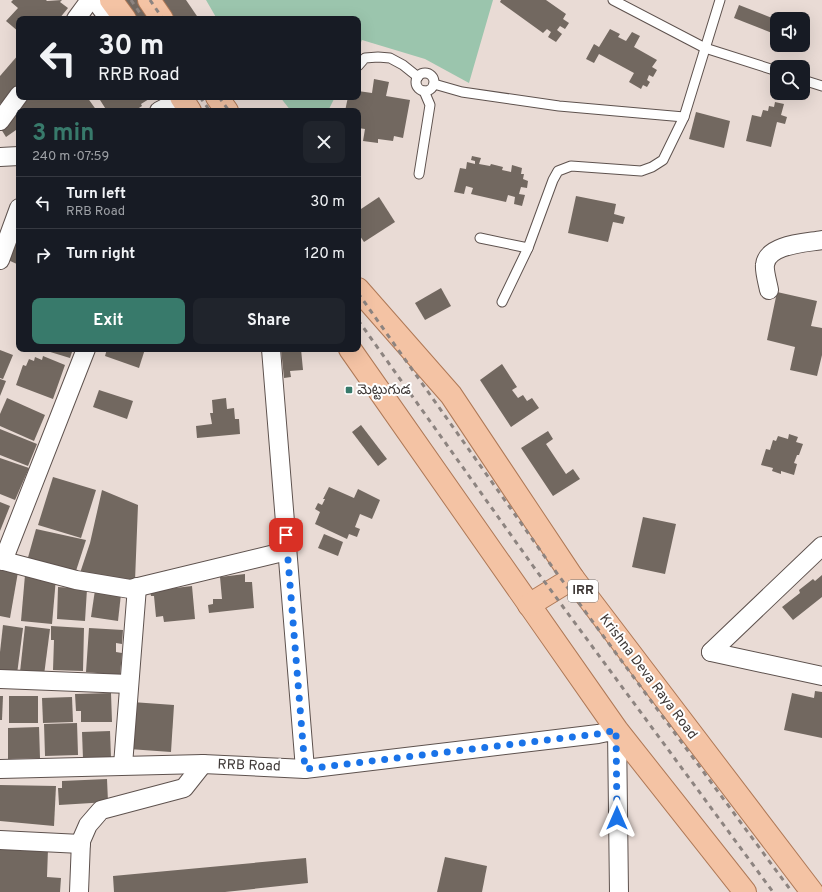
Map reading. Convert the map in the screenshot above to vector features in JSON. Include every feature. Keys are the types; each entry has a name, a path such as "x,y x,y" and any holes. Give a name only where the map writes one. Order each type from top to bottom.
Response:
{"main road":[{"path":"111,0 123,16"},
{"path":"149,0 160,16"},
{"name":"Krishna Deva Raya Road","path":"361,292 451,395 573,578 812,892"},
{"path":"352,352 616,730 746,892"},
{"path":"529,605 573,578"}],"street":[{"path":"78,16 90,0"},
{"path":"95,0 107,16"},
{"path":"0,121 16,99"},
{"path":"0,157 16,156"},
{"path":"0,260 16,216"},
{"path":"770,290 764,265 769,254 784,247 822,240"},
{"path":"85,352 1,560 76,580 130,589 287,551"},
{"path":"271,352 305,769"},
{"path":"822,546 711,652 822,676"},
{"path":"123,765 137,588"},
{"path":"0,679 130,684"},
{"path":"616,730 618,892"},
{"name":"RRB Road","path":"78,892 81,841 88,826 101,810 184,788 203,764 305,769 598,734 616,730"},
{"path":"0,769 203,764"},
{"path":"0,840 81,844"}],"lane":[{"path":"614,0 705,48 770,69"},
{"path":"502,302 528,248 558,170 570,166 641,171 652,167 663,160 684,117 720,0"},
{"path":"361,63 365,58 390,58 403,65 418,77"},
{"path":"419,174 430,105 424,91 417,86 416,81 422,74 426,74 430,75 434,84"},
{"path":"810,82 822,86"},
{"path":"434,84 462,92 559,106 684,117"},
{"path":"424,91 432,88 434,84"},
{"path":"480,238 528,248"}],"green space":[{"path":"206,0 493,0 469,83 425,59 362,40 361,42 361,16 215,16"},
{"path":"282,100 334,100 330,108 289,108"}],"building":[{"path":"13,0 62,0 60,2 68,8 61,16 16,16 16,29 6,21 18,8 11,2"},
{"path":"116,0 186,0 197,16 127,16"},
{"path":"501,0 546,0 566,14 563,19 569,23 565,29 560,26 557,30 562,34 556,42 548,37 551,32 547,29 543,33 500,2"},
{"path":"739,5 770,17 770,32 734,18"},
{"path":"610,29 620,34 618,37 626,41 632,32 640,36 634,47 657,60 652,67 657,70 653,77 649,75 647,80 650,82 647,87 643,85 641,89 629,82 634,73 599,54 594,63 586,59 594,44 599,47"},
{"path":"16,57 16,90 2,106 0,103 0,76"},
{"path":"374,79 389,82 386,96 410,100 403,138 394,136 393,141 378,139 378,143 363,141 365,129 361,128 361,108 346,108 347,100 361,100 361,91 372,93"},
{"path":"22,100 89,100 95,108 16,108"},
{"path":"100,100 147,100 141,104 142,106 139,108 105,108"},
{"path":"775,102 784,104 781,115 787,117 785,124 777,122 771,147 746,141 752,115 761,117 763,110 768,111 769,106 774,107"},
{"path":"16,108 16,130 6,137 1,129"},
{"path":"696,112 730,121 724,148 689,139"},
{"path":"472,156 481,158 479,164 490,166 491,164 503,167 502,170 511,172 512,165 522,168 521,174 524,174 523,179 528,181 527,188 521,187 519,194 525,195 522,206 514,204 515,197 508,195 506,202 471,194 473,188 466,186 464,194 454,192 460,168 466,169 467,162 475,164 475,161 471,160"},
{"path":"576,196 616,204 614,214 625,217 623,224 613,222 608,242 568,233"},
{"path":"379,197 395,222 364,242 361,238 361,209"},
{"path":"15,241 16,241 16,264 8,260"},
{"path":"441,288 451,306 425,320 415,303"},
{"path":"777,292 817,301 811,326 822,328 822,355 817,376 790,370 795,347 767,340"},
{"path":"0,350 13,355 3,379 0,378"},
{"path":"50,352 72,352 70,358"},
{"path":"106,352 144,352 139,368 105,356"},
{"path":"281,352 301,352 303,370 290,371 291,377 284,378"},
{"path":"43,356 65,365 53,399 16,385 23,365 26,366 29,359 34,361 35,357 42,360"},
{"path":"502,364 517,387 512,390 518,398 523,395 527,401 532,398 539,408 511,427 480,380"},
{"path":"0,379 6,381 0,396"},
{"path":"99,390 133,401 127,419 93,407"},
{"path":"7,398 45,415 34,441 0,426 0,414"},
{"path":"226,398 227,409 234,408 235,419 239,419 240,434 197,438 196,426 212,424 210,413 213,413 212,400"},
{"path":"361,425 387,459 378,466 352,432"},
{"path":"0,429 37,444 28,466 0,455"},
{"path":"548,431 553,439 546,444 566,474 573,469 580,479 553,496 521,448"},
{"path":"789,434 798,437 796,442 803,444 794,463 797,464 794,475 781,471 781,474 772,471 773,468 761,465 766,449 770,450 773,440 776,441 778,436 788,439"},
{"path":"0,458 29,468 15,500 0,494"},
{"path":"53,477 96,490 81,538 38,525"},
{"path":"329,487 354,498 358,489 380,500 372,519 360,514 355,527 360,529 357,537 349,534 347,539 315,524 320,512 315,509 318,503 322,505 325,499 323,499"},
{"path":"102,490 138,505 135,581 79,576 90,543"},
{"path":"0,502 10,506 0,531"},
{"path":"643,517 676,524 665,574 632,567"},
{"path":"36,529 86,540 75,574 27,561"},
{"path":"324,534 343,542 338,556 318,548"},
{"path":"0,569 18,572 10,618 0,616"},
{"path":"245,574 245,582 252,582 254,608 209,613 208,605 213,604 213,599 222,599 220,577"},
{"path":"25,575 56,578 52,624 21,621"},
{"path":"822,575 822,597 793,620 782,607 800,593 799,590 813,579 815,581"},
{"path":"192,586 195,619 164,622 163,616 156,617 154,596 151,596 150,591"},
{"path":"58,587 87,589 85,621 57,619"},
{"path":"95,590 121,594 118,621 91,617"},
{"path":"3,625 23,628 17,674 0,672 0,652"},
{"path":"25,626 50,629 44,675 20,672"},
{"path":"51,626 84,628 83,671 53,670 54,640 51,640"},
{"path":"89,628 123,630 122,644 116,643 116,652 122,653 120,675 86,672"},
{"path":"815,691 822,692 822,738 784,730 792,693 814,698"},
{"path":"111,693 112,722 81,722 81,711 76,711 75,694"},
{"path":"0,696 3,696 2,720 0,720"},
{"path":"9,696 38,696 38,723 9,723"},
{"path":"72,697 73,722 43,723 42,698"},
{"path":"132,702 174,705 171,752 129,749"},
{"path":"77,723 78,755 45,756 44,724"},
{"path":"39,727 40,758 8,759 8,728"},
{"path":"110,731 111,758 83,759 82,732"},
{"path":"107,779 108,802 59,805 58,788 62,788 62,781"},
{"path":"0,785 56,786 54,826 0,821"},
{"path":"0,847 48,849 47,877 61,878 60,892 0,892"},
{"path":"445,857 487,866 482,892 437,892"},
{"path":"306,858 308,883 225,892 114,892 113,876"}],"railway":[{"path":"131,0 142,16"},
{"path":"150,0 161,16"},
{"path":"202,100 208,108"},
{"path":"221,100 227,108"},
{"path":"361,297 545,557 792,892"},
{"path":"361,324 533,566 773,892"}],"place":[{"name":"మెట్టుగుడ","path":"349,390"}],"route":[{"path":"286,535 305,769 598,734 616,730 617,818"}]}
